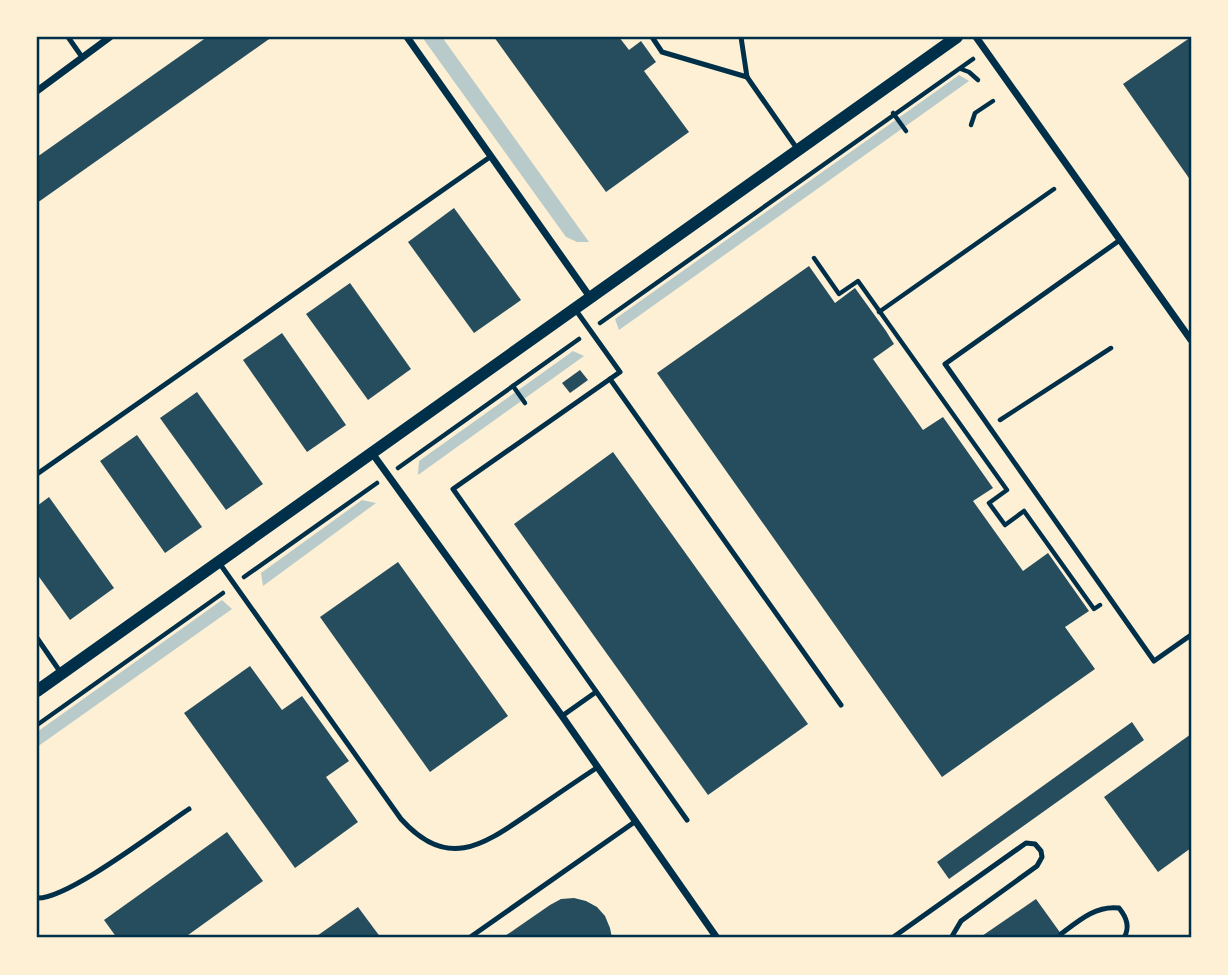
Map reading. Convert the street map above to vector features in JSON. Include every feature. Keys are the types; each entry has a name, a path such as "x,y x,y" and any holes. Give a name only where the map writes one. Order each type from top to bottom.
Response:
{"street":[{"path":"37,91 110,37"},
{"path":"407,37 590,297"},
{"path":"37,691 957,37"},
{"path":"976,37 1191,340"},
{"path":"372,453 562,716 717,938"}],"lane":[{"path":"68,37 82,57"},
{"path":"652,37 662,52 747,77"},
{"path":"741,37 747,77 798,150"},
{"path":"37,474 490,157"},
{"path":"1120,240 945,364 1154,661 1191,635"},
{"path":"574,308 620,372 453,489 687,820"},
{"path":"610,379 841,705"},
{"path":"218,562 401,819 424,839 451,848 464,848 488,841 598,767"},
{"path":"37,639 61,674"},
{"path":"562,716 596,692"},
{"path":"37,898 44,898 79,883 189,809"},
{"path":"469,938 636,821"},
{"path":"892,938 1026,843 1035,844 1041,851 1042,858 1037,866 961,921 951,938"},
{"path":"1060,934 1083,917 1111,907 1119,908 1126,918 1127,930 1124,938"}],"path":[{"path":"614,313 960,69 969,72 978,80"},
{"path":"971,125 975,113 993,101"},
{"path":"894,115 906,131"},
{"path":"879,312 1054,189"},
{"path":"814,258 839,294 858,281 888,330 1007,490 989,503 1004,525 1024,511 1094,609 1110,598"},
{"path":"420,453 566,348"},
{"path":"996,423 1111,348"},
{"path":"513,386 525,403"},
{"path":"972,441 977,437"},
{"path":"258,568 353,500"},
{"path":"37,725 217,597"}],"shaded area":[{"path":"422,37 442,37 589,242 577,242 566,237"},
{"path":"959,75 969,81 619,330 615,319"},
{"path":"573,351 584,356 418,475 419,461"},
{"path":"362,500 376,503 263,586 261,573"},
{"path":"222,600 232,609 37,747 37,732"}],"building":[{"path":"207,37 272,37 37,203 37,157"},
{"path":"494,37 619,37 629,50 641,41 656,62 644,71 689,132 606,192"},
{"path":"1191,37 1191,181 1123,84"},
{"path":"454,208 521,300 474,333 408,242"},
{"path":"809,266 835,303 855,288 886,331 894,344 873,359 923,430 943,417 993,488 973,501 1023,571 1048,553 1089,611 1065,627 1095,669 942,777 657,373"},
{"path":"350,283 411,369 368,400 306,314"},
{"path":"282,333 346,425 307,452 243,360"},
{"path":"580,370 588,380 570,393 562,383"},
{"path":"197,392 263,484 226,510 160,418"},
{"path":"137,435 202,527 165,553 100,461"},
{"path":"613,452 808,724 708,795 514,524"},
{"path":"49,497 114,588 70,620 37,574 37,506"},
{"path":"398,562 508,716 430,772 320,617"},
{"path":"250,666 282,710 302,696 349,761 326,777 358,822 295,868 184,713"},
{"path":"1132,722 1144,740 949,879 937,862"},
{"path":"1191,734 1191,848 1158,872 1104,797"},
{"path":"227,832 263,881 184,938 117,938 104,920"},
{"path":"574,898 597,907 605,916 612,938 502,938 550,905 561,899"},
{"path":"1036,899 1064,938 979,938"},
{"path":"358,907 381,938 314,938"}]}
